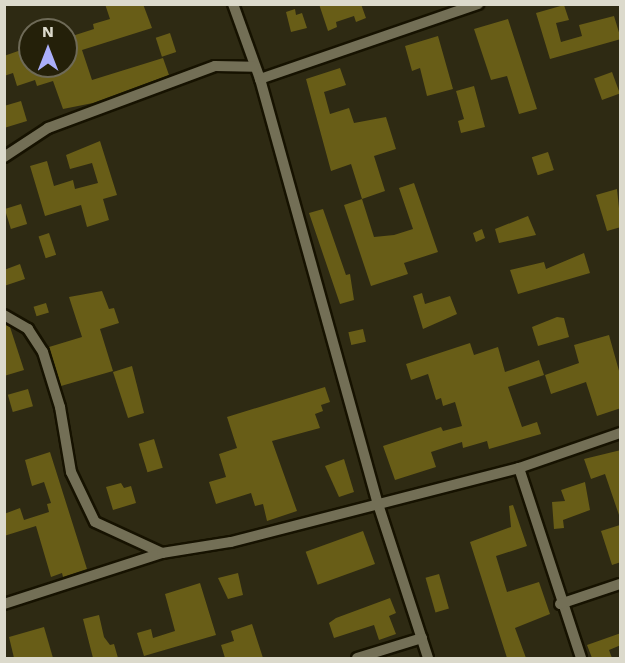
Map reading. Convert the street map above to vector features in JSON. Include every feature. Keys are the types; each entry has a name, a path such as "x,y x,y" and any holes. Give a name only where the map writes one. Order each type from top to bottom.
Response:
{"street":[{"path":"233,4 254,68 260,79 378,504 428,658"},
{"path":"260,79 478,4"},
{"path":"4,157 48,128 215,66 254,68"},
{"path":"4,315 28,329 43,352 60,407 71,472 94,522 162,553"},
{"path":"4,604 162,553 231,542 519,468 621,433"},
{"path":"519,468 560,604 580,658"},
{"path":"560,604 621,584"},
{"path":"357,658 422,638"}],"building":[{"path":"105,4 143,4 152,28 82,50 92,80 163,58 169,75 93,103 63,109 53,81 37,86 35,80 17,86 13,73 4,76 4,56 18,51 18,78 78,78 78,34 94,29 93,24 110,19"},
{"path":"319,4 361,4 366,18 356,22 354,16 336,22 337,27 328,31"},
{"path":"564,5 569,20 556,23 561,42 582,36 579,25 614,16 621,39 550,59 536,13"},
{"path":"295,9 296,15 302,13 307,28 291,32 286,12"},
{"path":"508,19 537,109 519,114 507,76 491,80 474,29"},
{"path":"170,33 176,52 162,57 156,38"},
{"path":"438,36 453,89 427,96 420,68 412,71 405,46"},
{"path":"340,68 346,85 324,92 330,114 349,108 354,123 386,117 396,149 374,156 385,191 362,199 351,164 331,171 306,79"},
{"path":"612,72 620,94 602,100 594,78"},
{"path":"474,86 485,127 461,133 458,121 464,119 456,91"},
{"path":"21,101 27,121 4,128 4,106"},
{"path":"100,141 117,195 103,199 109,220 87,227 81,205 45,216 30,166 47,161 54,186 73,180 75,189 98,183 92,163 70,169 66,155"},
{"path":"548,152 554,170 538,175 532,157"},
{"path":"414,183 438,252 404,263 408,274 371,286 344,205 362,199 374,237 394,235 413,229 399,188"},
{"path":"617,189 621,227 607,231 596,195"},
{"path":"21,204 27,224 11,229 5,209"},
{"path":"323,209 346,275 350,274 354,300 340,304 309,213"},
{"path":"528,216 536,235 499,243 495,229"},
{"path":"482,229 485,238 476,242 473,233"},
{"path":"49,233 56,255 46,258 39,236"},
{"path":"584,253 590,273 518,294 510,270 544,262 546,269"},
{"path":"20,264 25,279 4,286 4,270"},
{"path":"102,291 109,309 114,308 119,323 100,329 113,371 61,386 49,347 82,337 69,297"},
{"path":"422,293 425,304 450,296 457,314 423,329 413,296"},
{"path":"46,303 49,313 36,316 34,307"},
{"path":"557,317 564,318 569,337 538,346 532,327"},
{"path":"4,324 10,327 24,370 4,376"},
{"path":"363,329 366,342 351,345 348,332"},
{"path":"609,335 621,378 621,408 597,416 586,382 551,394 545,375 579,363 574,345"},
{"path":"470,343 474,355 498,347 505,372 539,360 544,375 508,387 522,427 537,422 541,434 489,449 487,441 463,448 462,442 431,452 436,467 395,480 383,446 441,427 443,431 462,426 455,402 443,406 441,398 436,400 428,374 411,380 406,364"},
{"path":"132,366 144,413 128,418 113,372"},
{"path":"325,387 330,402 321,405 323,411 315,414 320,428 272,441 297,511 267,521 263,504 255,506 251,493 216,504 209,482 226,477 219,454 237,448 227,417"},
{"path":"28,389 33,406 13,412 8,395"},
{"path":"154,439 163,468 147,472 139,444"},
{"path":"621,450 621,514 619,515 605,474 591,479 584,459"},
{"path":"50,452 87,569 63,577 62,573 51,577 36,526 4,536 4,514 20,508 24,520 49,512 47,504 51,503 44,482 32,486 25,460"},
{"path":"344,459 354,492 339,497 325,466"},
{"path":"585,482 590,510 563,520 564,528 554,529 552,502 565,501 561,490"},
{"path":"121,483 124,488 131,486 136,503 113,510 106,487"},
{"path":"513,505 527,546 496,556 507,592 539,582 550,614 515,628 526,658 507,658 470,542 511,527 509,506"},
{"path":"620,525 621,562 612,565 601,531"},
{"path":"363,531 375,564 318,585 306,552"},
{"path":"238,573 243,595 228,599 218,578"},
{"path":"439,574 449,609 435,612 426,578"},
{"path":"200,583 216,635 144,656 137,633 151,629 153,638 175,631 165,594"},
{"path":"390,598 396,613 389,616 396,634 379,640 374,625 334,638 329,623 336,618"},
{"path":"99,615 104,637 110,645 114,644 118,658 93,658 83,619"},
{"path":"252,624 263,658 225,658 221,645 234,641 231,631"},
{"path":"44,627 53,658 14,658 9,637"},
{"path":"621,633 621,645 609,650 612,658 592,658 587,645"}]}
